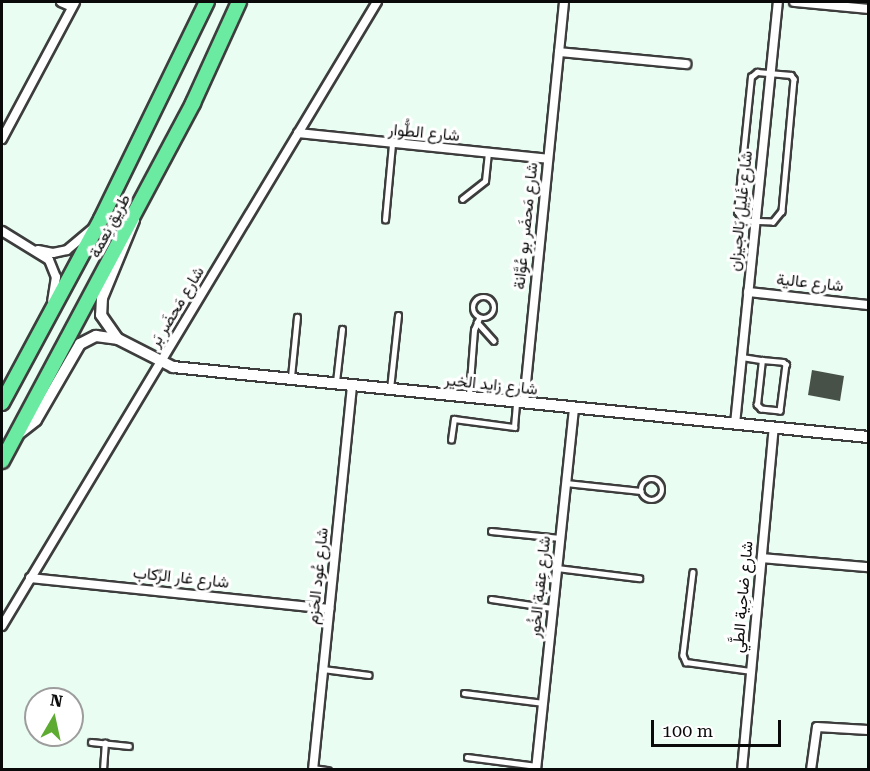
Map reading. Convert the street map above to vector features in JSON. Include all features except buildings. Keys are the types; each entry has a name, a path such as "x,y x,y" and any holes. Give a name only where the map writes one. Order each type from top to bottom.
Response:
{"main road":[{"name":"طريق نِعمة","path":"2,403 45,327 101,219 207,2"},
{"name":"طريق نِعمة","path":"2,461 193,103 239,2"}],"street":[{"path":"2,139 73,4 61,2"},
{"name":"شارع مَحضَر بَر","path":"2,626 377,2"},
{"name":"شارع مَحضَر بو عُوَّانة","path":"520,403 564,2"},
{"name":"شارع غَلِيل بَالجيزان","path":"735,424 778,2"},
{"path":"794,2 868,9"},
{"path":"559,52 686,64"},
{"name":"شارع الطُّوار","path":"298,133 392,145 548,159"},
{"path":"118,339 104,324 100,307 128,242 136,213"},
{"path":"32,248 53,253 67,250 101,219"},
{"path":"2,231 49,260 56,277 45,327"},
{"name":"شارع عالية","path":"748,292 868,304"},
{"path":"17,435 36,420 80,345 96,336 118,339"},
{"name":"شارع زايد الخير","path":"118,339 161,363 188,370 868,437"},
{"name":"شارع عُود الحَزم","path":"313,769 352,386"},
{"name":"شارع عِقبة الخُور","path":"536,768 574,409"},
{"name":"شارع ضاحِية الطَّي","path":"741,770 774,428"},
{"path":"762,558 868,567"},
{"name":"شارع غار الرِّكاب","path":"30,578 329,609"},
{"path":"811,770 817,727 868,730"}],"lane":[{"path":"770,73 790,75 794,79 782,211 777,221 755,222 741,219 736,207 752,75 770,73"},
{"path":"385,220 392,145"},
{"path":"462,199 485,181 488,154"},
{"path":"478,320 492,316 495,310 489,299 483,298 473,307 478,320 494,340"},
{"path":"390,389 398,315"},
{"path":"291,380 297,317"},
{"path":"469,398 478,320"},
{"path":"336,384 342,328"},
{"path":"742,357 762,360 787,366 780,411 761,409 757,405 762,360"},
{"path":"451,440 454,419 514,427 520,403"},
{"path":"648,480 661,483 663,490 656,501 644,497 641,491 648,480"},
{"path":"566,483 641,491"},
{"path":"491,531 560,538"},
{"path":"557,568 639,578"},
{"path":"693,572 683,655 686,662 751,671"},
{"path":"491,599 553,608"},
{"path":"323,669 369,675"},
{"path":"464,693 543,703"},
{"path":"91,742 129,746"},
{"path":"103,770 105,743"},
{"path":"467,757 536,768"},
{"path":"313,769 328,770"}]}
